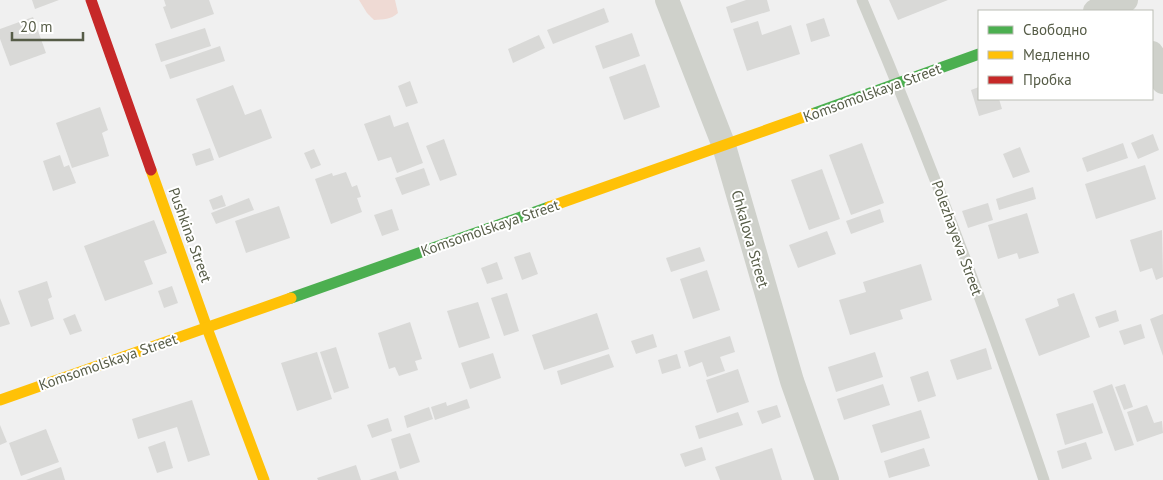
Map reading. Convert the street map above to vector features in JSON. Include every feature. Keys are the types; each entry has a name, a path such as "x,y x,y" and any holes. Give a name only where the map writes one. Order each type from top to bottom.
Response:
{"street":[{"name":"Pushkina Street","path":"91,0 207,328 264,480"},
{"name":"Chkalova Street","path":"667,0 724,146 792,381 826,480"},
{"path":"1099,10 1126,0"},
{"name":"Komsomolskaya Street","path":"0,400 724,146 978,54"},
{"path":"1153,56 1163,82"}],"lane":[{"name":"Polezhayeva Street","path":"862,0 898,84 957,235 1044,480"}],"shaded area":[{"path":"359,0 395,0 398,13 390,18 374,20"}],"building":[{"path":"32,0 59,0 35,9"},
{"path":"164,0 209,0 214,14 171,29 163,7 166,6"},
{"path":"746,0 767,0 770,11 731,23 726,7"},
{"path":"889,0 948,0 898,20"},
{"path":"604,8 609,22 553,44 547,30"},
{"path":"33,17 46,53 10,66 0,39 0,29"},
{"path":"824,18 830,36 811,42 806,24"},
{"path":"758,21 762,35 791,25 800,54 747,71 733,29"},
{"path":"205,28 211,46 161,62 155,44"},
{"path":"632,33 640,56 603,69 595,46"},
{"path":"539,35 545,48 513,63 508,49"},
{"path":"220,46 225,61 170,79 165,65"},
{"path":"645,64 660,107 624,120 609,77"},
{"path":"410,81 418,103 406,107 398,86"},
{"path":"233,85 245,115 261,109 272,138 219,158 196,99"},
{"path":"978,87 978,100 999,100 1002,109 979,116 971,90"},
{"path":"100,107 108,130 102,133 109,156 72,168 56,123"},
{"path":"390,115 394,127 408,122 423,163 397,173 391,157 378,161 364,124"},
{"path":"1153,134 1159,150 1138,159 1131,143"},
{"path":"444,139 457,175 440,181 426,146"},
{"path":"862,143 884,203 851,215 829,155"},
{"path":"1123,143 1128,158 1087,172 1082,158"},
{"path":"1020,147 1030,172 1013,178 1003,154"},
{"path":"210,148 214,160 196,166 192,154"},
{"path":"314,149 321,165 311,169 304,153"},
{"path":"60,155 64,167 69,165 76,183 53,191 43,161"},
{"path":"1145,165 1156,199 1096,219 1085,184"},
{"path":"424,168 430,185 402,195 395,178"},
{"path":"822,169 840,219 809,230 791,180"},
{"path":"346,172 352,187 357,185 361,197 357,198 362,212 331,224 315,179 332,173 333,176"},
{"path":"1033,187 1036,199 999,210 996,199"},
{"path":"222,195 226,206 213,210 209,200"},
{"path":"249,198 254,210 216,224 211,213"},
{"path":"988,203 993,220 968,228 962,211"},
{"path":"279,206 290,238 246,253 235,221"},
{"path":"392,209 399,230 382,236 374,215"},
{"path":"880,209 884,222 851,234 846,221"},
{"path":"1027,213 1039,253 1019,259 1017,253 998,259 988,225"},
{"path":"154,220 167,253 144,261 153,284 105,301 84,246"},
{"path":"1162,230 1163,277 1156,280 1152,268 1140,272 1130,240"},
{"path":"827,231 836,254 798,268 789,245"},
{"path":"700,247 705,261 671,272 666,258"},
{"path":"530,252 538,274 522,280 514,257"},
{"path":"497,262 503,279 487,284 481,268"},
{"path":"921,264 932,300 900,310 903,319 850,335 839,300 866,292 863,282"},
{"path":"707,270 720,310 693,319 680,279"},
{"path":"47,281 52,297 48,299 54,319 31,327 18,291"},
{"path":"172,286 178,303 164,308 158,291"},
{"path":"507,293 519,331 504,336 491,298"},
{"path":"1074,293 1090,337 1039,356 1025,319 1059,306 1057,299"},
{"path":"0,298 10,324 0,327"},
{"path":"478,302 490,338 459,348 447,311"},
{"path":"1116,310 1119,321 1099,328 1095,317"},
{"path":"597,313 609,349 544,370 532,335"},
{"path":"75,314 82,331 70,335 63,319"},
{"path":"1163,314 1163,356 1150,319"},
{"path":"410,322 422,359 415,361 418,370 399,376 395,367 389,369 378,333"},
{"path":"1141,324 1145,338 1124,345 1119,331"},
{"path":"653,334 657,347 636,354 631,341"},
{"path":"730,336 735,352 720,357 725,371 707,377 702,362 689,367 684,351"},
{"path":"336,347 349,388 334,393 320,352"},
{"path":"986,348 992,369 957,380 950,360"},
{"path":"317,352 332,399 297,411 281,363"},
{"path":"875,352 883,377 836,392 828,367"},
{"path":"493,353 501,378 470,389 461,363"},
{"path":"609,354 614,367 561,385 557,371"},
{"path":"677,354 681,368 662,374 658,360"},
{"path":"738,369 749,402 717,413 706,380"},
{"path":"928,371 936,396 918,402 910,377"},
{"path":"883,384 890,405 844,420 837,399"},
{"path":"1112,384 1134,445 1115,451 1093,391"},
{"path":"1125,384 1133,407 1124,410 1115,387"},
{"path":"467,399 470,408 435,420 431,407 446,402 447,406"},
{"path":"192,400 210,455 188,462 177,427 138,439 132,419"},
{"path":"1093,403 1103,433 1065,445 1056,414"},
{"path":"777,405 781,417 762,424 757,411"},
{"path":"1147,405 1154,423 1162,421 1163,433 1137,442 1127,412"},
{"path":"429,407 433,419 407,428 404,416"},
{"path":"921,410 930,438 881,453 872,425"},
{"path":"738,412 743,425 699,439 695,426"},
{"path":"388,418 392,431 372,438 367,425"},
{"path":"0,425 7,442 0,445"},
{"path":"46,429 59,462 21,476 9,443"},
{"path":"410,433 420,462 400,469 391,439"},
{"path":"165,441 173,468 157,473 148,447"},
{"path":"1086,442 1092,459 1062,469 1057,451"},
{"path":"702,447 706,460 685,467 680,454"},
{"path":"772,448 782,480 720,480 715,467"},
{"path":"924,448 930,466 889,478 884,461"},
{"path":"356,465 361,480 318,480 317,478"},
{"path":"61,467 65,480 26,480"},
{"path":"396,471 399,480 369,480"}],"traffic: fast":[{"path":"812,114 978,54"},
{"path":"291,298 549,207"}],"traffic: slow":[{"path":"549,207 812,114"},
{"path":"151,170 264,480"},
{"path":"0,400 291,298"}],"traffic: jam":[{"path":"91,0 151,170"}]}
